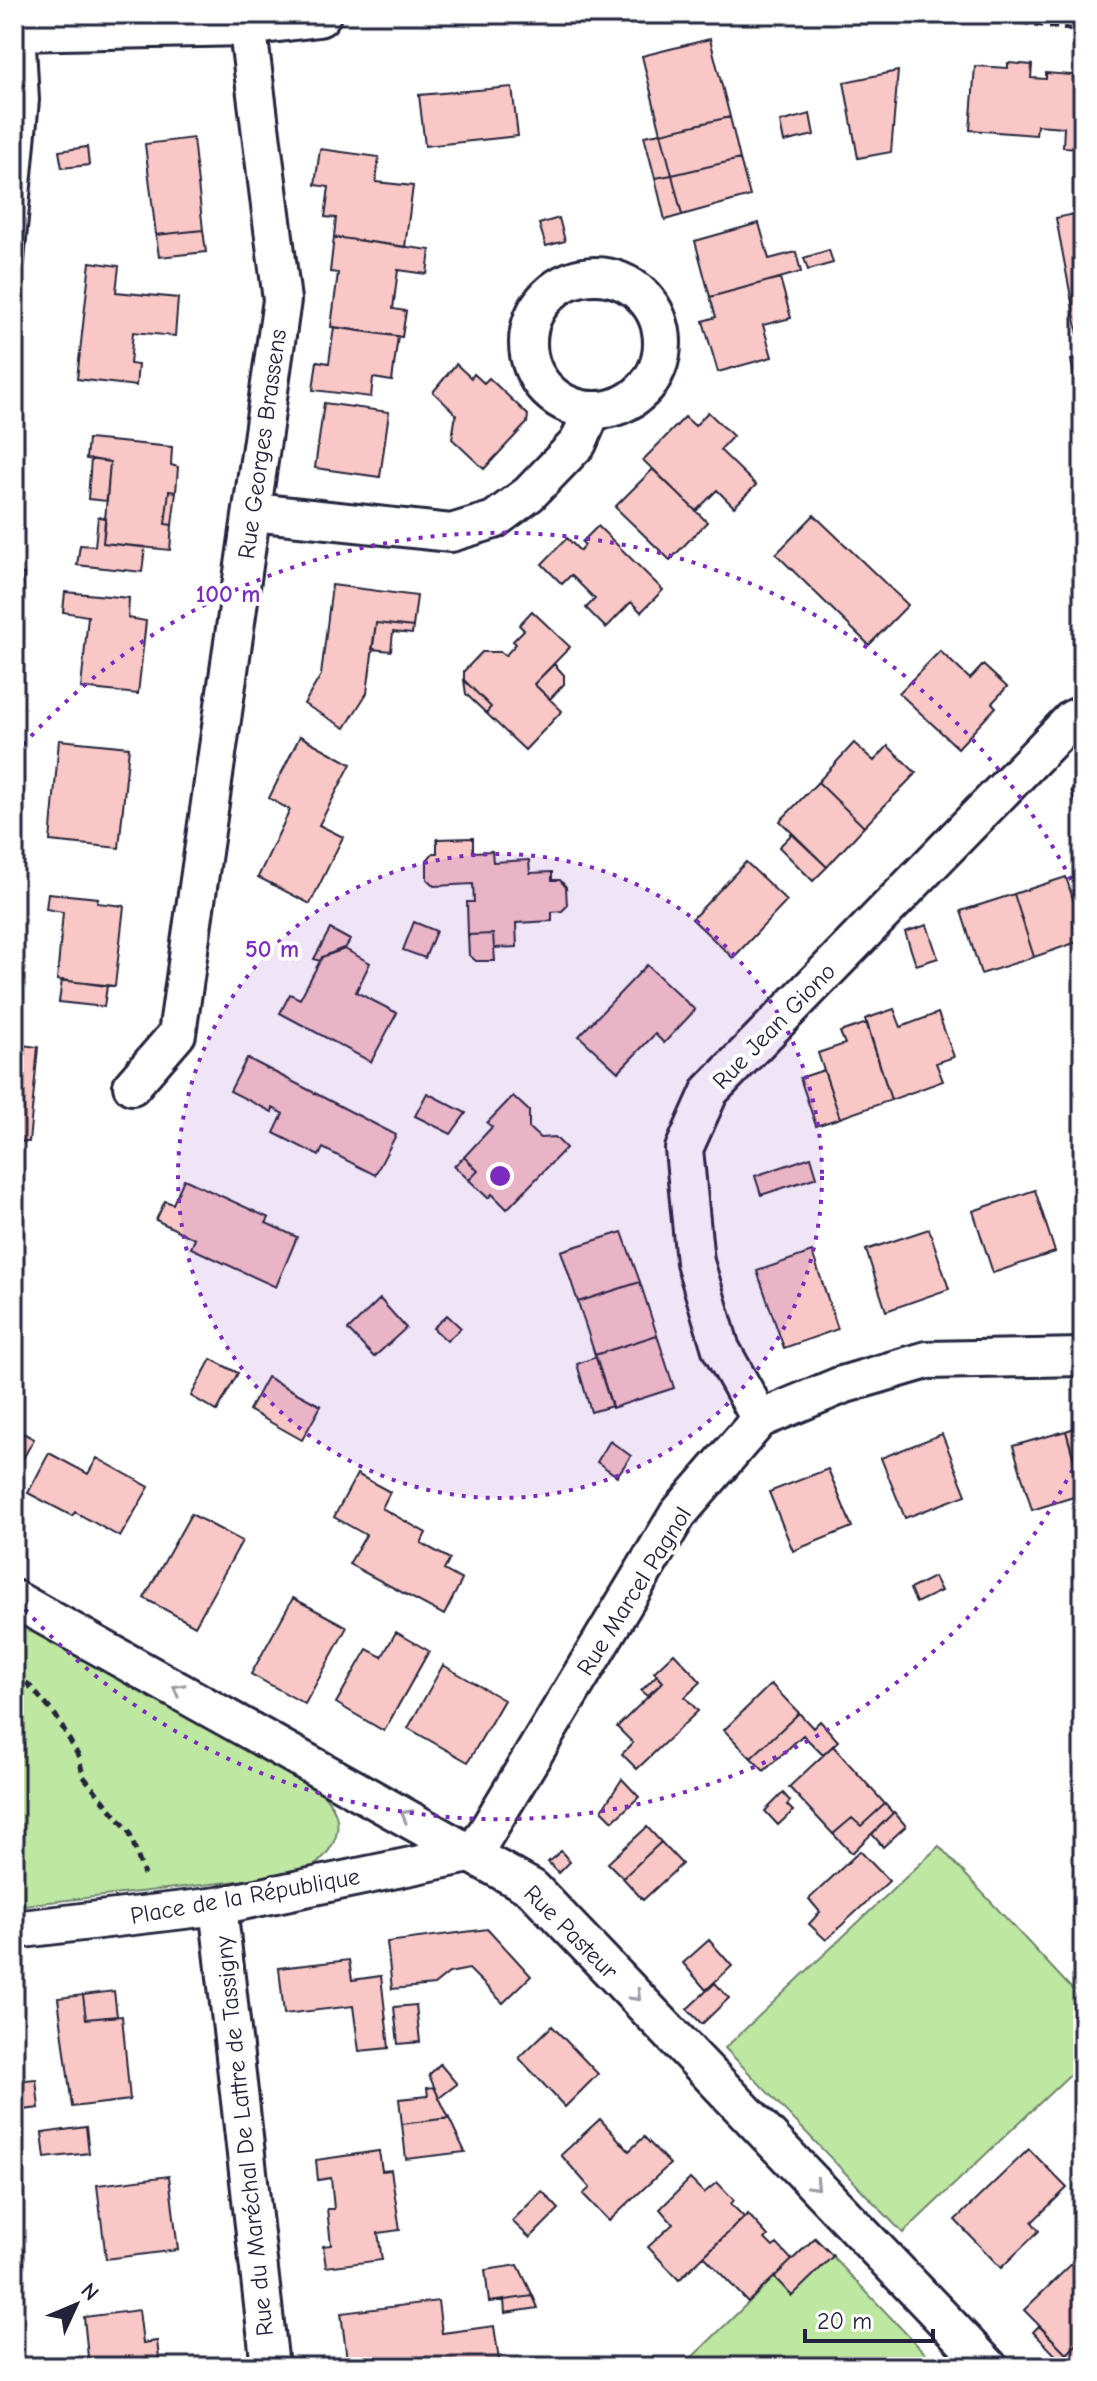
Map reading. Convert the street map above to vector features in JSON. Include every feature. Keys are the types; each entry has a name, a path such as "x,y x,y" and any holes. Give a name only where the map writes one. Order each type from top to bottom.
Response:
{"street":[{"path":"19,28 247,23 318,14"},
{"name":"Rue Georges Brassens","path":"132,1086 177,1034 282,300 247,23"},
{"path":"253,512 451,533 466,529 494,520 529,494 578,443 592,411"},
{"name":"Rue Jean Giono","path":"760,1419 721,1349 695,1262 684,1149 710,1091 1072,719 1083,714"},
{"name":"Rue Marcel Pagnol","path":"474,1853 678,1514 760,1419 842,1385 927,1360 1083,1357"},
{"name":"Rue Pasteur","path":"14,1599 532,1888 989,2367"},
{"name":"Place de la République","path":"14,1930 218,1906 474,1853"},
{"name":"Rue du Maréchal De Lattre de Tassigny","path":"218,1906 270,2367"}],"lane":[{"path":"14,261 29,100 19,28"}],"path":[{"path":"966,14 1083,31"},
{"path":"14,1676 28,1684 56,1716 79,1757 83,1776 129,1831 146,1881 146,1914"}],"green space":[{"path":"14,1619 317,1786 335,1812 337,1831 330,1849 302,1874 14,1906"},
{"path":"939,1846 1083,2001 1083,2062 903,2233 725,2048"},
{"path":"815,2238 938,2367 682,2367"}],"building":[{"path":"710,39 730,117 661,133 642,56"},
{"path":"1008,63 1032,65 1031,78 1046,79 1046,73 1083,76 1083,148 1063,147 1064,127 1037,125 1036,135 970,130 975,66 1008,68"},
{"path":"898,71 891,152 858,158 844,82"},
{"path":"512,87 518,136 425,146 419,95"},
{"path":"810,114 814,135 784,142 780,122"},
{"path":"730,117 740,159 672,175 661,133"},
{"path":"661,133 672,175 655,178 644,136"},
{"path":"193,138 203,230 156,235 145,144"},
{"path":"87,147 89,165 62,168 59,151"},
{"path":"320,149 379,157 376,182 413,186 405,247 334,237 336,218 325,217 329,187 315,185"},
{"path":"740,159 750,196 682,215 672,175"},
{"path":"672,175 682,215 665,220 655,178"},
{"path":"1083,212 1083,333 1078,334 1056,218"},
{"path":"559,218 565,241 546,246 539,224"},
{"path":"759,223 769,259 796,252 801,272 710,297 695,241"},
{"path":"203,230 206,252 159,257 156,235"},
{"path":"334,237 430,250 427,274 398,270 393,309 406,311 402,337 331,327 338,273 330,272"},
{"path":"829,250 833,263 808,270 804,258"},
{"path":"90,262 119,266 116,292 178,298 175,336 133,332 130,364 138,365 136,386 77,379"},
{"path":"780,278 791,318 763,325 772,357 718,372 703,321 716,317 710,297"},
{"path":"334,327 398,336 392,381 373,378 371,397 313,390 317,361 329,363"},
{"path":"1083,357 1083,391 1077,392 1071,360"},
{"path":"456,364 471,378 474,374 484,383 489,378 528,415 527,423 484,469 452,439 456,414 433,392"},
{"path":"324,403 389,412 380,477 315,468"},
{"path":"708,412 733,436 720,450 756,485 734,507 717,490 696,511 643,460 685,417 695,426"},
{"path":"88,439 172,447 171,465 178,467 176,492 169,491 165,524 172,525 170,550 103,543 110,462 86,459"},
{"path":"91,459 110,462 107,501 88,499"},
{"path":"653,469 707,522 670,560 615,507"},
{"path":"169,491 176,492 172,525 165,524"},
{"path":"814,515 908,605 869,645 776,554"},
{"path":"98,517 106,518 103,543 145,547 142,572 77,565 80,545 95,546"},
{"path":"598,526 663,590 641,612 631,602 606,628 586,608 595,599 571,575 562,584 542,564 567,538 580,551 585,545 582,542"},
{"path":"14,573 24,574 21,597 14,596"},
{"path":"332,585 417,596 413,627 376,623 367,693 345,728 304,704 321,675"},
{"path":"65,592 129,598 128,618 146,621 138,694 81,688 88,616 63,612"},
{"path":"532,611 570,647 534,684 562,711 525,750 486,713 491,707 464,680 464,671 482,652 500,652 505,656 524,630 519,625"},
{"path":"376,623 413,627 412,634 393,632 391,651 372,649"},
{"path":"940,651 970,679 983,665 1007,687 992,703 996,707 958,748 899,693"},
{"path":"554,664 564,675 564,684 550,699 534,684"},
{"path":"464,680 491,707 486,713 466,694"},
{"path":"300,736 351,764 319,825 343,837 310,904 258,877 290,810 269,798"},
{"path":"59,740 129,747 119,848 50,841"},
{"path":"854,743 874,761 888,746 916,773 864,827 818,782"},
{"path":"818,782 864,827 827,867 780,821"},
{"path":"1083,786 1083,822 1071,790"},
{"path":"792,834 827,867 813,881 779,847"},
{"path":"473,838 473,852 492,851 493,862 529,860 530,873 552,872 552,880 560,880 566,887 567,906 562,911 552,912 552,921 516,923 517,947 494,948 493,934 468,935 467,902 474,902 473,884 434,886 427,879 427,860 437,853 437,839"},
{"path":"746,862 787,901 733,958 692,919"},
{"path":"1066,877 1083,940 1034,957 1014,894"},
{"path":"48,893 98,898 97,903 124,906 115,986 57,980 63,912 46,909"},
{"path":"1014,894 1034,957 981,974 961,911"},
{"path":"414,922 436,931 425,958 403,950"},
{"path":"927,925 938,958 916,965 905,932"},
{"path":"330,929 350,940 345,949 322,957 320,961 314,959"},
{"path":"493,934 495,961 476,961 469,955 468,935"},
{"path":"343,948 370,963 356,992 397,1013 371,1062 280,1013 290,994 300,999 322,957"},
{"path":"647,965 695,1010 664,1043 655,1034 618,1072 579,1036"},
{"path":"62,980 107,986 104,1007 59,1002"},
{"path":"894,1009 901,1027 938,1013 954,1057 936,1063 943,1081 891,1100 865,1019"},
{"path":"867,1023 891,1100 840,1118 818,1053 845,1044 840,1032"},
{"path":"14,1044 38,1047 29,1142 14,1141"},
{"path":"247,1058 396,1135 375,1175 323,1148 319,1156 274,1133 283,1114 273,1108 272,1112 230,1091"},
{"path":"824,1070 840,1118 816,1126 800,1078"},
{"path":"427,1093 466,1113 451,1134 415,1116"},
{"path":"513,1096 529,1111 529,1128 540,1138 555,1137 566,1148 507,1209 492,1194 488,1198 469,1180 478,1171 464,1157 492,1127 487,1123"},
{"path":"464,1157 478,1171 469,1180 454,1166"},
{"path":"811,1157 817,1177 761,1195 755,1176"},
{"path":"184,1179 269,1218 266,1223 297,1237 276,1287 191,1248 195,1239 156,1220 165,1201 173,1204"},
{"path":"1035,1190 1055,1252 993,1273 973,1211"},
{"path":"929,1229 949,1289 886,1311 866,1250"},
{"path":"622,1232 640,1282 578,1302 561,1251"},
{"path":"812,1252 838,1329 784,1348 757,1271"},
{"path":"640,1282 657,1335 595,1355 578,1302"},
{"path":"380,1299 406,1328 374,1357 348,1330"},
{"path":"447,1315 461,1328 447,1341 433,1328"},
{"path":"657,1335 674,1388 612,1408 595,1355"},
{"path":"596,1357 612,1406 591,1412 577,1364"},
{"path":"211,1359 238,1373 217,1411 191,1396"},
{"path":"267,1377 321,1406 302,1440 249,1410"},
{"path":"1083,1425 1083,1489 1066,1431"},
{"path":"14,1428 34,1439 14,1475"},
{"path":"1066,1431 1083,1494 1032,1510 1013,1446"},
{"path":"942,1434 966,1495 905,1518 881,1458"},
{"path":"610,1441 631,1456 617,1476 597,1462"},
{"path":"49,1453 88,1474 97,1458 149,1487 120,1537 75,1512 72,1516 28,1493"},
{"path":"828,1469 852,1527 793,1551 769,1492"},
{"path":"357,1474 390,1492 382,1508 426,1533 421,1543 450,1559 444,1570 462,1580 444,1615 349,1564 366,1535 334,1517"},
{"path":"191,1514 242,1541 195,1626 144,1598"},
{"path":"934,1577 941,1591 916,1603 910,1589"},
{"path":"293,1598 347,1627 305,1704 251,1674"},
{"path":"396,1632 429,1651 384,1731 336,1703 367,1649 382,1657"},
{"path":"674,1653 701,1682 685,1697 698,1711 637,1769 622,1754 633,1743 617,1727 663,1682 654,1672"},
{"path":"443,1665 504,1700 468,1762 408,1728"},
{"path":"657,1675 663,1682 647,1696 641,1691"},
{"path":"771,1684 799,1713 751,1758 724,1730"},
{"path":"799,1713 813,1728 820,1721 838,1741 823,1755 803,1735 764,1771 751,1758"},
{"path":"833,1746 885,1804 861,1826 852,1818 833,1834 789,1787"},
{"path":"622,1779 639,1797 613,1821 602,1810"},
{"path":"783,1793 793,1811 778,1825 765,1811"},
{"path":"885,1804 893,1813 852,1853 833,1834 852,1818 861,1826"},
{"path":"894,1812 906,1826 883,1847 872,1834"},
{"path":"647,1827 661,1842 623,1878 608,1863"},
{"path":"661,1842 682,1864 643,1900 623,1878"},
{"path":"561,1851 570,1862 559,1873 548,1862"},
{"path":"860,1851 889,1881 826,1940 809,1924 820,1912 809,1899"},
{"path":"488,1929 531,1976 503,2003 469,1969 449,1973 434,1985 392,1989 387,1942"},
{"path":"709,1940 732,1966 706,1990 683,1963"},
{"path":"349,1960 352,1980 381,1976 389,2048 359,2051 353,2006 284,2014 279,1968"},
{"path":"715,1983 729,1998 702,2024 687,2009"},
{"path":"114,1991 117,2016 86,2019 83,1995"},
{"path":"83,1995 86,2019 122,2016 130,2100 72,2107 58,1998"},
{"path":"416,2005 420,2042 398,2044 394,2007"},
{"path":"552,2026 598,2074 565,2107 519,2058"},
{"path":"440,2064 457,2084 439,2098 429,2075"},
{"path":"36,2079 39,2108 14,2111 14,2081"},
{"path":"434,2087 449,2118 402,2124 399,2099 428,2096 427,2088"},
{"path":"449,2118 465,2152 406,2159 402,2124"},
{"path":"600,2119 629,2151 644,2137 670,2164 609,2221 583,2194 590,2188 561,2155"},
{"path":"86,2127 89,2153 45,2158 42,2133"},
{"path":"1029,2149 1067,2188 1032,2222 1039,2231 1001,2268 955,2220"},
{"path":"379,2151 382,2171 391,2170 400,2230 378,2233 382,2260 326,2267 323,2246 331,2245 327,2209 334,2209 331,2178 318,2180 316,2160"},
{"path":"169,2176 178,2250 106,2259 97,2185"},
{"path":"690,2179 704,2193 717,2182 734,2200 731,2204 744,2217 679,2280 648,2247 673,2224 660,2209"},
{"path":"542,2191 559,2209 530,2238 512,2221"},
{"path":"748,2214 768,2236 765,2239 773,2247 777,2244 792,2260 748,2302 704,2256"},
{"path":"815,2238 833,2256 792,2296 774,2277"},
{"path":"1083,2253 1083,2338 1067,2354 1024,2310"},
{"path":"518,2265 533,2296 489,2302 485,2270"},
{"path":"533,2296 538,2308 505,2313 504,2300"},
{"path":"438,2301 442,2333 494,2326 500,2367 445,2367 444,2361 398,2367 348,2367 341,2313"},
{"path":"139,2310 143,2343 157,2341 160,2367 89,2367 84,2317"},
{"path":"1039,2326 1067,2354 1083,2338 1083,2362 1078,2367 1067,2367 1033,2332"}]}
